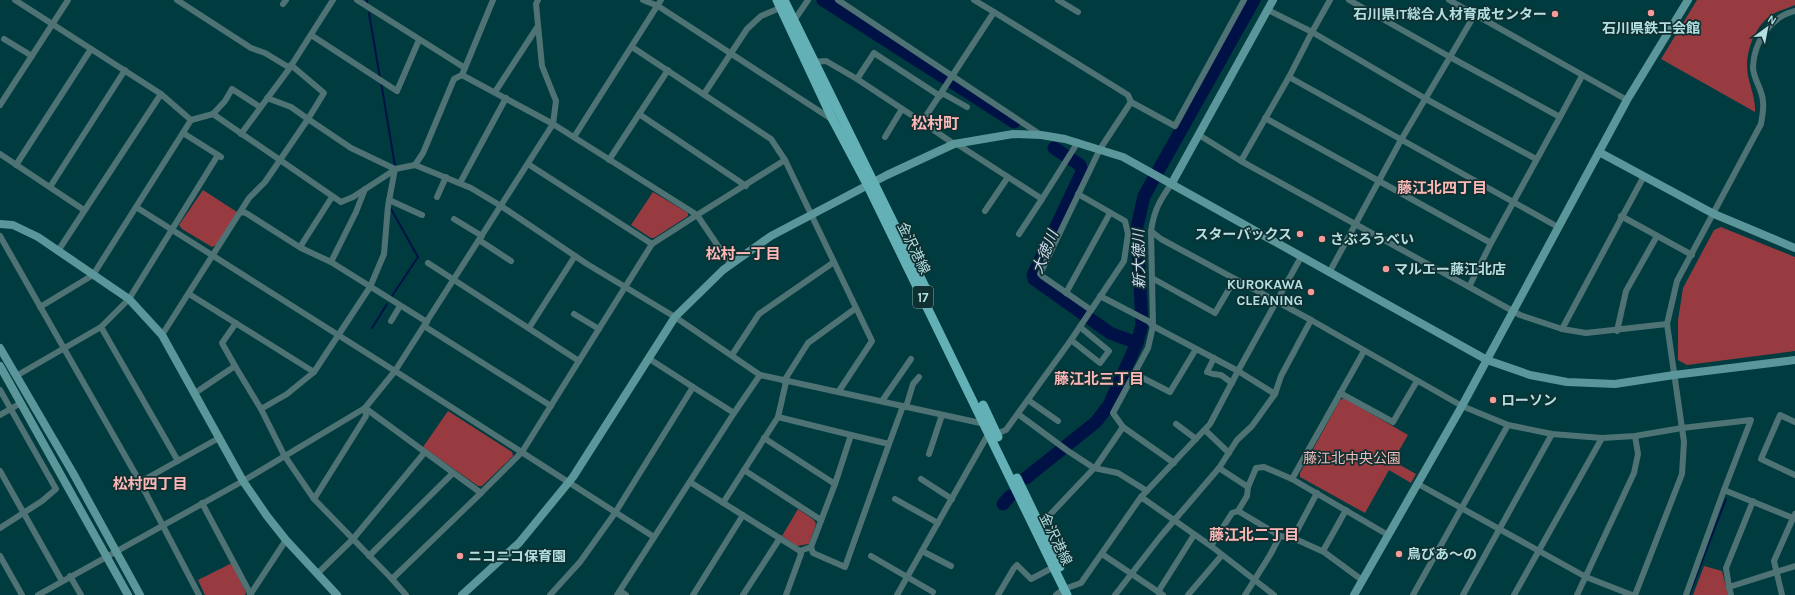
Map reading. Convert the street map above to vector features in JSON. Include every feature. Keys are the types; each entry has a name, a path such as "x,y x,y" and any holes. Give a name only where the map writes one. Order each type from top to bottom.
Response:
{"main road":[{"name":"金沢港線","path":"780,3 871,184 1069,591"},
{"name":"金沢港線","path":"810,62 833,120 871,184"}],"street":[{"path":"15,0 161,94 191,120"},
{"path":"0,105 68,0"},
{"path":"162,335 249,198 265,182 324,93 291,67 265,53 251,48 177,0"},
{"path":"241,134 291,67 333,0"},
{"path":"357,0 465,68"},
{"path":"415,165 424,153 454,79 462,75 493,0"},
{"path":"42,594 70,576 243,481 284,455 365,408 396,370 553,124 556,101 542,66 536,4 538,0"},
{"path":"644,0 658,6 833,120"},
{"path":"574,137 661,0"},
{"path":"791,23 808,0"},
{"path":"838,0 953,75 1041,135"},
{"path":"974,0 1128,95 1131,102 1175,126 1244,0"},
{"path":"1058,0 1078,12"},
{"path":"1174,463 1123,427 1113,413 1148,348 1151,324 1151,231 1153,214 1172,183 1273,0"},
{"path":"1241,161 1289,77 1330,0"},
{"path":"1349,0 1560,117"},
{"path":"1450,0 1582,76 1627,100"},
{"path":"1354,595 1462,406 1627,100 1688,0"},
{"path":"704,94 747,29 761,16 780,3"},
{"path":"1268,10 1312,32 1426,99 1536,159"},
{"path":"1636,595 1682,474 1684,442 1667,324 1677,281 1761,124 1764,102 1753,68 1755,50 1765,31 1776,19 1795,11"},
{"path":"922,122 994,12"},
{"path":"1329,273 1402,140 1475,14"},
{"path":"495,92 538,26"},
{"path":"311,35 397,91 419,40"},
{"path":"4,39 32,56"},
{"path":"632,47 771,139 785,160 872,341 839,391"},
{"path":"16,165 91,49"},
{"path":"857,79 874,53 941,94 966,107"},
{"path":"810,62 826,61 857,79 955,144 1042,199"},
{"path":"50,187 125,70"},
{"path":"609,160 668,70"},
{"path":"462,75 553,124 697,215 731,265"},
{"path":"1469,287 1536,159 1582,76"},
{"path":"1289,77 1514,201 1558,227"},
{"path":"40,307 93,275 191,120 213,114 225,101 232,89 260,107"},
{"path":"58,251 161,94"},
{"path":"267,98 291,107 351,148 394,169 415,165 460,182 501,206 575,256 675,317 760,375 839,391 904,407 988,423"},
{"path":"460,182 506,98"},
{"path":"1088,314 1066,293 1040,274 1100,148 1131,102"},
{"path":"885,137 902,109"},
{"path":"213,114 279,161 341,202 365,190 390,174 394,169"},
{"path":"639,114 746,186"},
{"path":"1265,118 1492,243"},
{"path":"16,376 101,327 129,299 220,156 183,133"},
{"path":"462,595 519,543 568,483 675,317 731,265 771,236 811,214 955,144 1013,134 1041,135 1100,148 1172,183 1329,273 1487,360 1530,375 1567,382 1615,384 1795,360"},
{"path":"1198,135 1241,161 1512,311 1562,329 1586,334 1667,324"},
{"path":"1019,234 1078,142"},
{"path":"1599,152 1714,214 1795,248"},
{"path":"0,154 84,210"},
{"path":"392,579 522,452 652,244 785,160"},
{"path":"528,164 652,244"},
{"path":"261,409 288,394 314,372 370,287 384,254 389,200 394,169"},
{"path":"1562,329 1621,216 1644,176"},
{"path":"437,197 446,177"},
{"path":"985,211 1008,177"},
{"path":"331,262 356,212 365,190"},
{"path":"897,595 986,438 1006,430 1071,340 1124,261 1128,234 1125,221 1078,194"},
{"path":"300,247 332,197"},
{"path":"389,200 422,216"},
{"path":"136,207 396,370 568,483 654,537"},
{"path":"241,212 246,213 300,247 331,262 551,406"},
{"path":"1066,293 1110,213"},
{"path":"1621,216 1692,255"},
{"path":"454,219 511,260"},
{"path":"0,224 13,225 38,238 129,299 162,335 243,481 286,540 334,594"},
{"path":"1151,231 1161,239 1311,320 1462,406 1508,425 1552,434 1602,438 1635,436 1682,428 1751,420 1686,595"},
{"path":"0,236 140,482 200,595"},
{"path":"1617,331 1626,291 1657,236"},
{"path":"529,328 575,256"},
{"path":"1056,595 1069,591 1081,583 1141,497 1210,424 1301,257"},
{"path":"732,355 759,314 834,262"},
{"path":"428,263 579,361"},
{"path":"1152,278 1215,313 1235,279"},
{"path":"189,294 314,372"},
{"path":"1100,296 1238,371 1275,394"},
{"path":"391,321 400,306"},
{"path":"723,503 778,417 785,381 808,343 856,308"},
{"path":"574,314 599,329"},
{"path":"1115,595 1173,521 1219,468 1237,440 1252,426 1275,394 1280,376 1311,320"},
{"path":"236,323 222,343 261,409 284,455 314,499 406,595"},
{"path":"101,327 178,461"},
{"path":"1071,340 1100,362 1109,351 1080,327"},
{"path":"0,348 73,473 140,595"},
{"path":"1135,374 1170,392 1196,349"},
{"path":"1292,479 1364,350"},
{"path":"648,358 734,413"},
{"path":"1214,358 1207,372 1221,375 1232,383"},
{"path":"882,402 911,359"},
{"path":"0,366 128,595"},
{"path":"195,393 235,366"},
{"path":"626,595 618,593 760,375"},
{"path":"851,435 835,484 811,547 813,553 845,567 889,444 913,384 919,377"},
{"path":"1340,393 1393,422 1417,381"},
{"path":"550,595 580,562 615,513 694,387"},
{"path":"0,390 51,478 56,489 55,492"},
{"path":"1028,400 1058,421"},
{"path":"0,415 21,403"},
{"path":"365,408 481,493"},
{"path":"314,499 366,416 365,408"},
{"path":"1018,414 1058,444 1094,468 1118,473 1147,491"},
{"path":"929,454 942,415"},
{"path":"1795,422 1780,415 1761,459 1795,475"},
{"path":"778,417 889,444"},
{"path":"1176,424 1196,439"},
{"path":"1413,595 1508,425"},
{"path":"1036,523 1046,519 1094,468 1123,427"},
{"path":"1205,430 1228,453"},
{"path":"1463,595 1552,434"},
{"path":"1577,595 1634,473 1638,454 1635,436"},
{"path":"140,482 219,438"},
{"path":"764,438 835,484"},
{"path":"1514,595 1602,438"},
{"path":"317,574 353,538 425,452"},
{"path":"1238,512 1247,496 1248,487 1256,468 1264,467 1292,479 1388,535"},
{"path":"1219,468 1248,487"},
{"path":"744,470 821,520"},
{"path":"0,471 62,581"},
{"path":"369,556 454,473"},
{"path":"921,480 952,499"},
{"path":"690,482 800,551"},
{"path":"1418,484 1586,577 1632,595"},
{"path":"0,528 66,485"},
{"path":"1724,490 1794,516 1774,560 1782,595"},
{"path":"1294,538 1317,493"},
{"path":"1141,497 1173,521 1211,546 1274,595"},
{"path":"895,499 938,523"},
{"path":"1731,595 1726,568 1753,501"},
{"path":"202,503 251,594 286,540"},
{"path":"1323,551 1346,510"},
{"path":"1211,546 1232,513 1238,512 1280,536 1294,538 1323,551 1362,580"},
{"path":"693,595 743,515"},
{"path":"1102,554 1158,593 1194,535"},
{"path":"1245,595 1280,536"},
{"path":"743,595 780,538"},
{"path":"800,551 811,547"},
{"path":"786,595 801,554 800,551"},
{"path":"922,551 951,566"},
{"path":"1188,595 1222,555"},
{"path":"0,556 22,595"},
{"path":"872,556 933,592"},
{"path":"998,595 1017,565 1031,578 1056,566"},
{"path":"1729,587 1795,566"},
{"path":"70,576 81,595"}],"green space":[{"path":"1697,0 1795,0 1795,5 1775,13 1763,22 1751,43 1747,59 1747,72 1754,100 1755,112 1661,59"},
{"path":"203,190 237,212 218,244 212,247 182,229 179,225"},
{"path":"653,192 688,213 688,216 654,238 651,238 631,225"},
{"path":"1721,227 1795,257 1795,351 1687,365 1678,360 1678,320 1683,288 1714,230"},
{"name":"藤江北中央公園","path":"1344,398 1408,435 1393,461 1416,474 1411,483 1389,470 1365,513 1300,477 1300,473 1340,400"},
{"path":"448,411 512,452 513,456 482,486 478,486 423,447"},
{"path":"798,509 814,520 816,524 809,544 797,546 782,536"},
{"path":"232,563 246,593 245,595 205,595 198,580"},
{"path":"1704,566 1722,571 1728,595 1693,595"}],"waterway":[{"name":"大徳川","path":"823,0 945,78"},
{"name":"新大徳川","path":"1026,478 1096,422 1109,405 1137,343 1142,325 1137,227 1144,196 1254,0"},
{"path":"369,13 380,78"},
{"path":"381,82 395,166"},
{"name":"大徳川","path":"952,82 1014,122"},
{"name":"大徳川","path":"1054,148 1080,165 1082,172 1033,275 1034,279 1110,333 1137,343"},
{"path":"391,209 418,257 392,296"},
{"path":"372,328 387,304"},
{"name":"新大徳川","path":"1003,504 1010,496"},
{"path":"1689,595 1726,499"}],"place":[{"name":"石川県鉄工会館","path":"1651,13"},
{"name":"石川県IT総合人材育成センター","path":"1555,14"},
{"name":"スターバックス","path":"1300,234"},
{"name":"さぶろうべい","path":"1322,239"},
{"name":"マルエー藤江北店","path":"1386,269"},
{"name":"KUROKAWA CLEANING","path":"1311,292"},
{"name":"ローソン","path":"1493,400"},
{"name":"鳥びあ〜の","path":"1399,554"},
{"name":"ニコニコ保育園","path":"460,556"}],"district":[{"name":"松村町","path":"935,123"},
{"name":"藤江北四丁目","path":"1442,188"},
{"name":"松村一丁目","path":"743,254"},
{"name":"藤江北三丁目","path":"1099,379"},
{"name":"松村四丁目","path":"150,484"},
{"name":"藤江北二丁目","path":"1254,535"}]}
